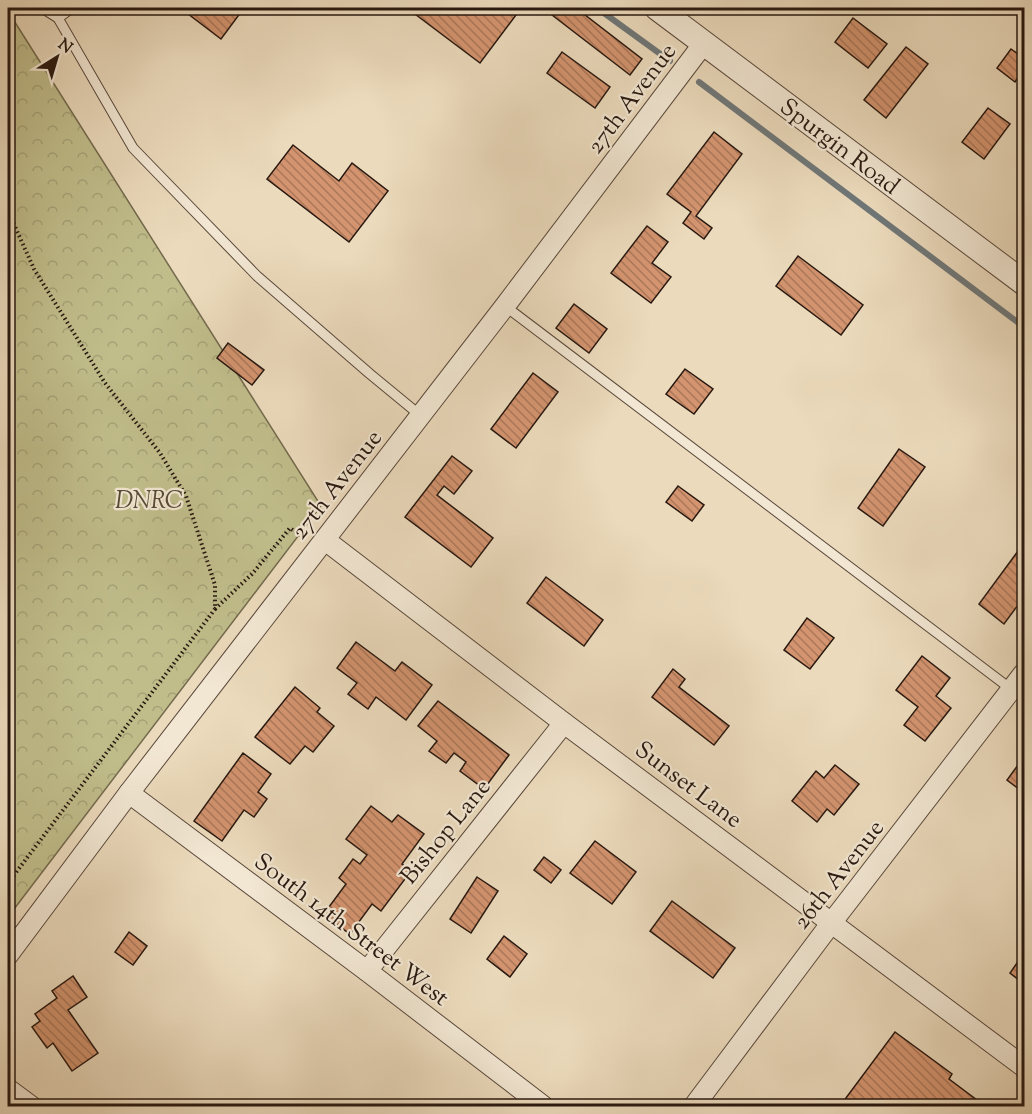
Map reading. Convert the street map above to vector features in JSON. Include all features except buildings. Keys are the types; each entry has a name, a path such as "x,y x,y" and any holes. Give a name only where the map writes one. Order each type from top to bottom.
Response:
{"street":[{"name":"Spurgin Road","path":"657,8 1024,283"},
{"name":"27th Avenue","path":"8,955 129,793 421,416 704,43"},
{"name":"Sunset Lane","path":"322,544 1024,1067"},
{"name":"26th Avenue","path":"694,1107 832,922 1018,694 1024,673"},
{"name":"Bishop Lane","path":"367,971 564,723"},
{"name":"South 14th Street West","path":"129,793 367,971 543,1107"},
{"path":"8,1089 31,1107"}],"lane":[{"path":"42,8 58,18 133,148 257,276 421,416"},
{"path":"58,18 72,8"},
{"path":"505,306 1018,694"}],"path":[{"path":"8,211 34,269 105,383 160,453 186,496 216,585 215,609"},
{"path":"8,883 215,609 252,574 290,528 322,544"}],"green space":[{"name":"DNRC","path":"11,16 321,506 8,917 8,18"}],"waterway":[{"path":"597,8 670,61"},
{"path":"699,82 1024,327"}]}
